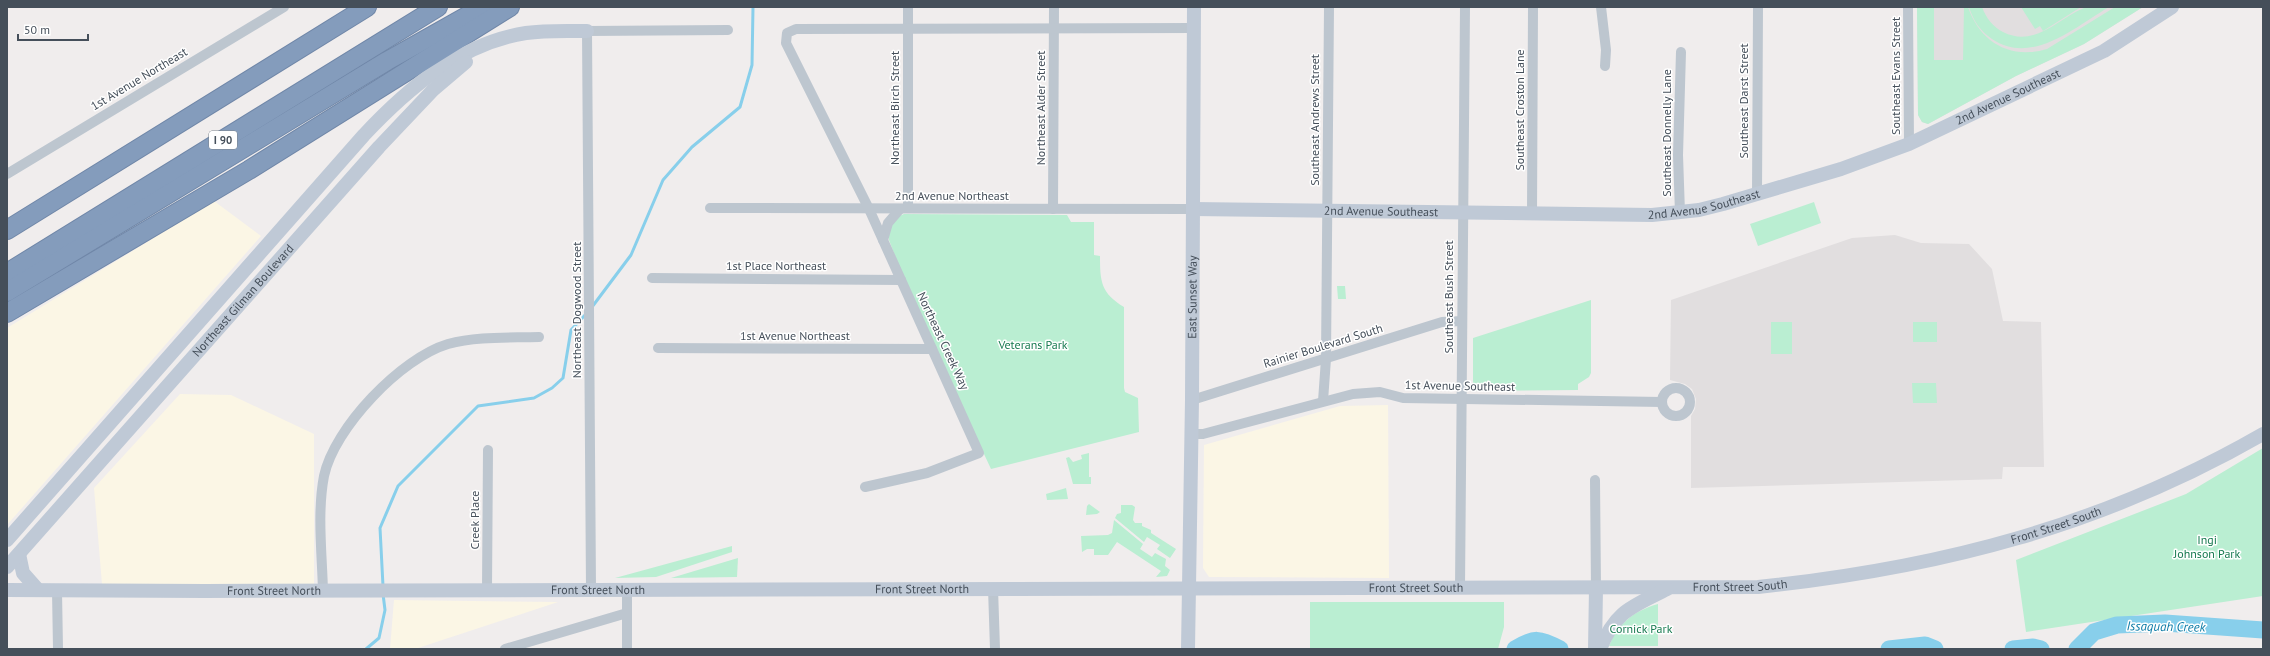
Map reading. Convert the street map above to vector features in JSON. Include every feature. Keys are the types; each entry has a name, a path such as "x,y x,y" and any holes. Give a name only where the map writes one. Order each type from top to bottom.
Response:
{"highway":[{"path":"7,230 367,7"},
{"name":"I 90","path":"7,273 438,7"},
{"path":"7,292 369,72 483,7"},
{"path":"7,313 249,170 510,7"},
{"path":"7,221 59,198"}],"main road":[{"name":"East Sunset Way","path":"1188,649 1192,434 1194,7"},
{"name":"2nd Avenue Southeast","path":"1194,209 1644,215 1680,213 1699,210 1841,169 1909,144 2104,51 2172,7"},
{"name":"Northeast Gilman Boulevard","path":"7,540 364,135 400,99 423,80 459,57 488,44 528,32 587,31"},
{"name":"Northeast Gilman Boulevard","path":"7,567 379,147 452,72 488,44"},
{"path":"364,135 379,147"},
{"path":"170,355 184,368"},
{"name":"Front Street South","path":"1189,587 1730,588 1828,579 1933,561 1987,548 2070,522 2122,502 2228,454 2263,434"},
{"path":"19,554 23,573 38,590"},
{"name":"Front Street North","path":"7,590 374,591 1189,587"},
{"path":"1595,649 1596,588"},
{"path":"1600,649 1608,630 1618,617 1632,607 1670,588"}],"street":[{"name":"1st Avenue Northeast","path":"7,174 284,7"},
{"name":"Northeast Birch Street","path":"904,208 908,7"},
{"name":"Northeast Alder Street","path":"1053,209 1054,7"},
{"name":"Southeast Andrews Street","path":"1324,401 1328,210 1329,7"},
{"name":"Southeast Bush Street","path":"1460,588 1465,7"},
{"name":"Southeast Croston Lane","path":"1532,213 1533,7"},
{"path":"1601,7 1606,50 1605,66"},
{"name":"Southeast Darst Street","path":"1757,194 1758,7"},
{"name":"Southeast Evans Street","path":"1908,7 1909,144"},
{"path":"908,29 1194,28"},
{"name":"Northeast Creek Way","path":"865,486 927,473 979,453 869,209 786,43 787,33 796,29 908,29"},
{"path":"587,31 728,30"},
{"name":"Northeast Dogwood Street","path":"587,31 591,589"},
{"name":"Southeast Donnelly Lane","path":"1680,213 1678,155 1681,52"},
{"name":"2nd Avenue Northeast","path":"710,208 1194,209"},
{"path":"883,240 888,223 904,208"},
{"name":"1st Place Northeast","path":"652,278 901,280"},
{"name":"Rainier Boulevard South","path":"1192,400 1442,322 1462,321"},
{"path":"323,591 322,494 330,456 346,428 382,388 409,364 432,350 459,341 473,339 538,337"},
{"name":"1st Avenue Northeast","path":"658,348 932,349"},
{"name":"1st Avenue Southeast","path":"1192,434 1203,434 1324,401 1370,392 1380,392 1397,398 1662,402"},
{"name":"Creek Place","path":"487,590 488,450"},
{"path":"1595,480 1596,588"},
{"path":"993,588 995,649"},
{"path":"627,590 627,649"},
{"path":"57,591 58,649"},
{"path":"505,649 627,613"}],"shaded area":[{"path":"1917,7 2143,7 2084,44 2016,76 1928,124 1922,122 1918,115"},
{"path":"214,201 261,236 7,525 7,328"},
{"path":"1895,235 1921,243 1969,244 1992,269 2003,321 2041,322 2044,467 2003,467 2002,479 1691,488 1691,416 1695,409 1696,399 1692,389 1685,384 1670,380 1671,300 1852,238"},
{"path":"180,394 231,395 314,434 314,585 102,584 94,488"},
{"path":"1388,405 1389,578 1209,577 1203,568 1204,445 1340,406"},
{"path":"394,600 558,602 415,649 390,649"}],"green space":[{"path":"2093,6 2109,7 2053,41 2038,46 2022,48 2007,46 1988,36 1978,25 1969,7 1982,7 1990,22 1996,28 2015,36 2025,37 2045,30 2084,8"},
{"path":"1917,7 1934,7 1934,60 1963,60 1964,7 1968,7 1980,30 1998,45 2009,50 2033,52 2047,49 2115,7 2143,7 2084,44 2016,76 1928,124 1922,122 1918,115"},
{"path":"2021,7 2081,7 2043,31 2040,26 2035,29"},
{"path":"1814,202 1821,223 1758,246 1750,224"},
{"name":"Veterans Park","path":"904,214 1067,215 1071,222 1094,222 1094,255 1100,256 1103,286 1106,292 1116,302 1124,307 1124,388 1125,392 1138,398 1139,432 991,469 909,293 889,240 888,229 897,217"},
{"path":"1337,286 1345,286 1346,299 1338,299"},
{"path":"1591,300 1591,373 1589,377 1578,384 1578,390 1473,391 1473,338"},
{"path":"1771,322 1792,322 1792,354 1771,354"},
{"path":"1913,322 1937,322 1937,342 1913,342"},
{"path":"1912,383 1936,383 1937,403 1913,403"},
{"name":"Ingi Johnson Park","path":"2263,448 2263,596 2026,632 2016,560 2186,494"},
{"path":"1089,453 1089,477 1091,477 1091,484 1073,484 1066,458 1069,457 1073,462 1082,459 1081,455"},
{"path":"1066,488 1068,499 1047,500 1046,494"},
{"path":"1089,504 1100,512 1097,514 1086,515 1087,506"},
{"path":"1121,505 1132,505 1135,507 1133,520 1135,523 1142,523 1142,526 1151,530 1151,533 1176,549 1170,558 1157,549 1160,545 1147,537 1144,542 1115,518 1117,514 1121,513"},
{"path":"1114,520 1143,544 1140,549 1152,557 1155,553 1166,559 1165,566 1170,570 1167,576 1156,577 1161,571 1117,542 1108,555 1094,555 1094,549 1087,549 1082,552 1081,536 1108,535 1112,533"},
{"path":"732,546 732,552 656,577 615,578"},
{"path":"738,558 737,577 671,578"},
{"path":"1310,602 1504,602 1504,627 1498,649 1310,649"},
{"name":"Cornick Park","path":"1658,604 1658,646 1609,646 1618,630 1628,619 1642,610"}],"waterway":[{"path":"592,307 631,255 663,180 692,147 740,107 752,65 753,7"},
{"path":"383,586 380,528 398,486 478,406 534,398 552,388 563,378 571,330 586,314"},
{"path":"366,649 379,638 385,610 383,594"},
{"name":"Issaquah Creek","path":"2077,649 2094,632 2117,625 2165,623 2263,630"},
{"name":"Issaquah Creek","path":"1515,649 1527,642 1537,640 1560,649"},
{"name":"Issaquah Creek","path":"1889,649 1925,645 1935,649"},
{"name":"Issaquah Creek","path":"2013,649 2033,647 2041,649"}]}
